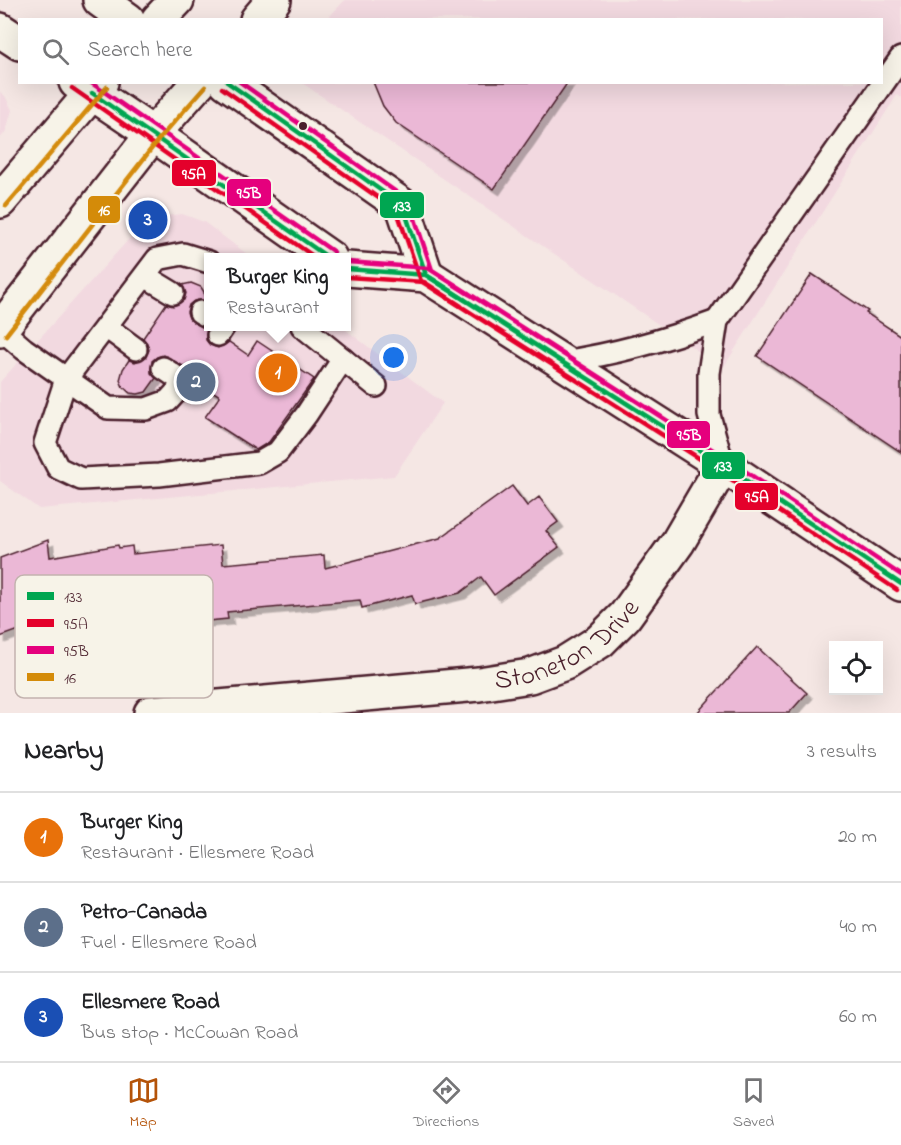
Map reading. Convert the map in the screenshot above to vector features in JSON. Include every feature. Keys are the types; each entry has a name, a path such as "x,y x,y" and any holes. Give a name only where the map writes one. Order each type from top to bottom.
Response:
{"main road":[{"path":"100,0 125,18"},
{"path":"160,18 177,0"},
{"path":"259,18 274,0"},
{"path":"0,30 18,42"},
{"path":"1,330 153,134 197,84"},
{"path":"229,84 403,206 426,275"},
{"path":"0,201 90,86 316,253"},
{"path":"351,269 426,275 723,465 901,584"},
{"name":"Stoneton Drive","path":"151,713 479,684 530,676 565,663 600,641 625,616 678,542 723,465"}],"lane":[{"path":"883,84 901,58"},
{"path":"723,465 709,415 709,373 717,321 883,84"},
{"path":"204,260 183,254 158,259 66,379 45,443 58,468 81,479 159,475 259,463 278,452 343,359"},
{"path":"145,276 173,293"},
{"path":"562,362 639,347 717,321"},
{"path":"106,327 136,349"},
{"path":"1,330 24,349 108,408 147,409 168,401 187,380 163,368"},
{"path":"307,331 376,386"}],"shaded area":[{"path":"345,0 901,0 901,98 897,95 723,368 303,84 883,84 883,18 328,18"},
{"path":"0,92 5,96 12,110 6,131 0,139"},
{"path":"182,214 204,222 246,253 204,253 204,331 347,331 443,403 394,476 39,509 0,481 0,382 148,218"}],"building":[{"path":"374,84 567,84 494,189 396,123 383,106"},
{"path":"812,274 901,336 901,452 757,356"},
{"path":"191,283 201,287 204,292 204,300 194,301 189,305 187,312 194,323 207,331 206,340 210,345 218,348 229,342 248,355 257,341 314,379 269,442 256,450 205,417 220,396 201,384 202,374 198,367 192,364 183,366 163,355 157,357 152,361 151,373 156,378 146,392 130,393 123,387 120,380 123,369 129,360 135,362 146,357 149,350 143,338 166,304 173,306 184,300 186,293 182,285"},
{"path":"512,486 527,506 539,497 558,522 546,531 559,547 494,595 481,577 460,593 415,604 412,595 362,608 360,600 227,612 228,619 213,620 213,575 15,575 15,632 0,637 0,558 48,540 50,557 118,545 119,548 132,546 133,554 221,545 223,564 324,555 325,568 440,538"},
{"path":"757,647 807,693 789,713 697,713"}],"transit line":[{"name":"95B","path":"93,84 334,252"},
{"name":"133","path":"230,84 403,206 426,275 723,465 901,584"},
{"name":"95B","path":"243,84 409,201 432,270 727,459 901,575"},
{"name":"16","path":"6,206 107,87"},
{"name":"16","path":"6,335 159,139 205,87"},
{"name":"95A","path":"72,88 309,253"},
{"name":"95A","path":"222,88 397,211 421,281 719,471 897,590"},
{"name":"133","path":"92,93 322,253"},
{"name":"95B","path":"351,262 428,268 469,294"},
{"name":"133","path":"351,269 426,275 465,300"},
{"name":"95A","path":"351,277 424,282 461,306"}],"place":[{"name":"Ellesmere Road","path":"148,220"},
{"name":"Burger King","path":"278,373"},
{"name":"Petro-Canada","path":"196,382"}]}
